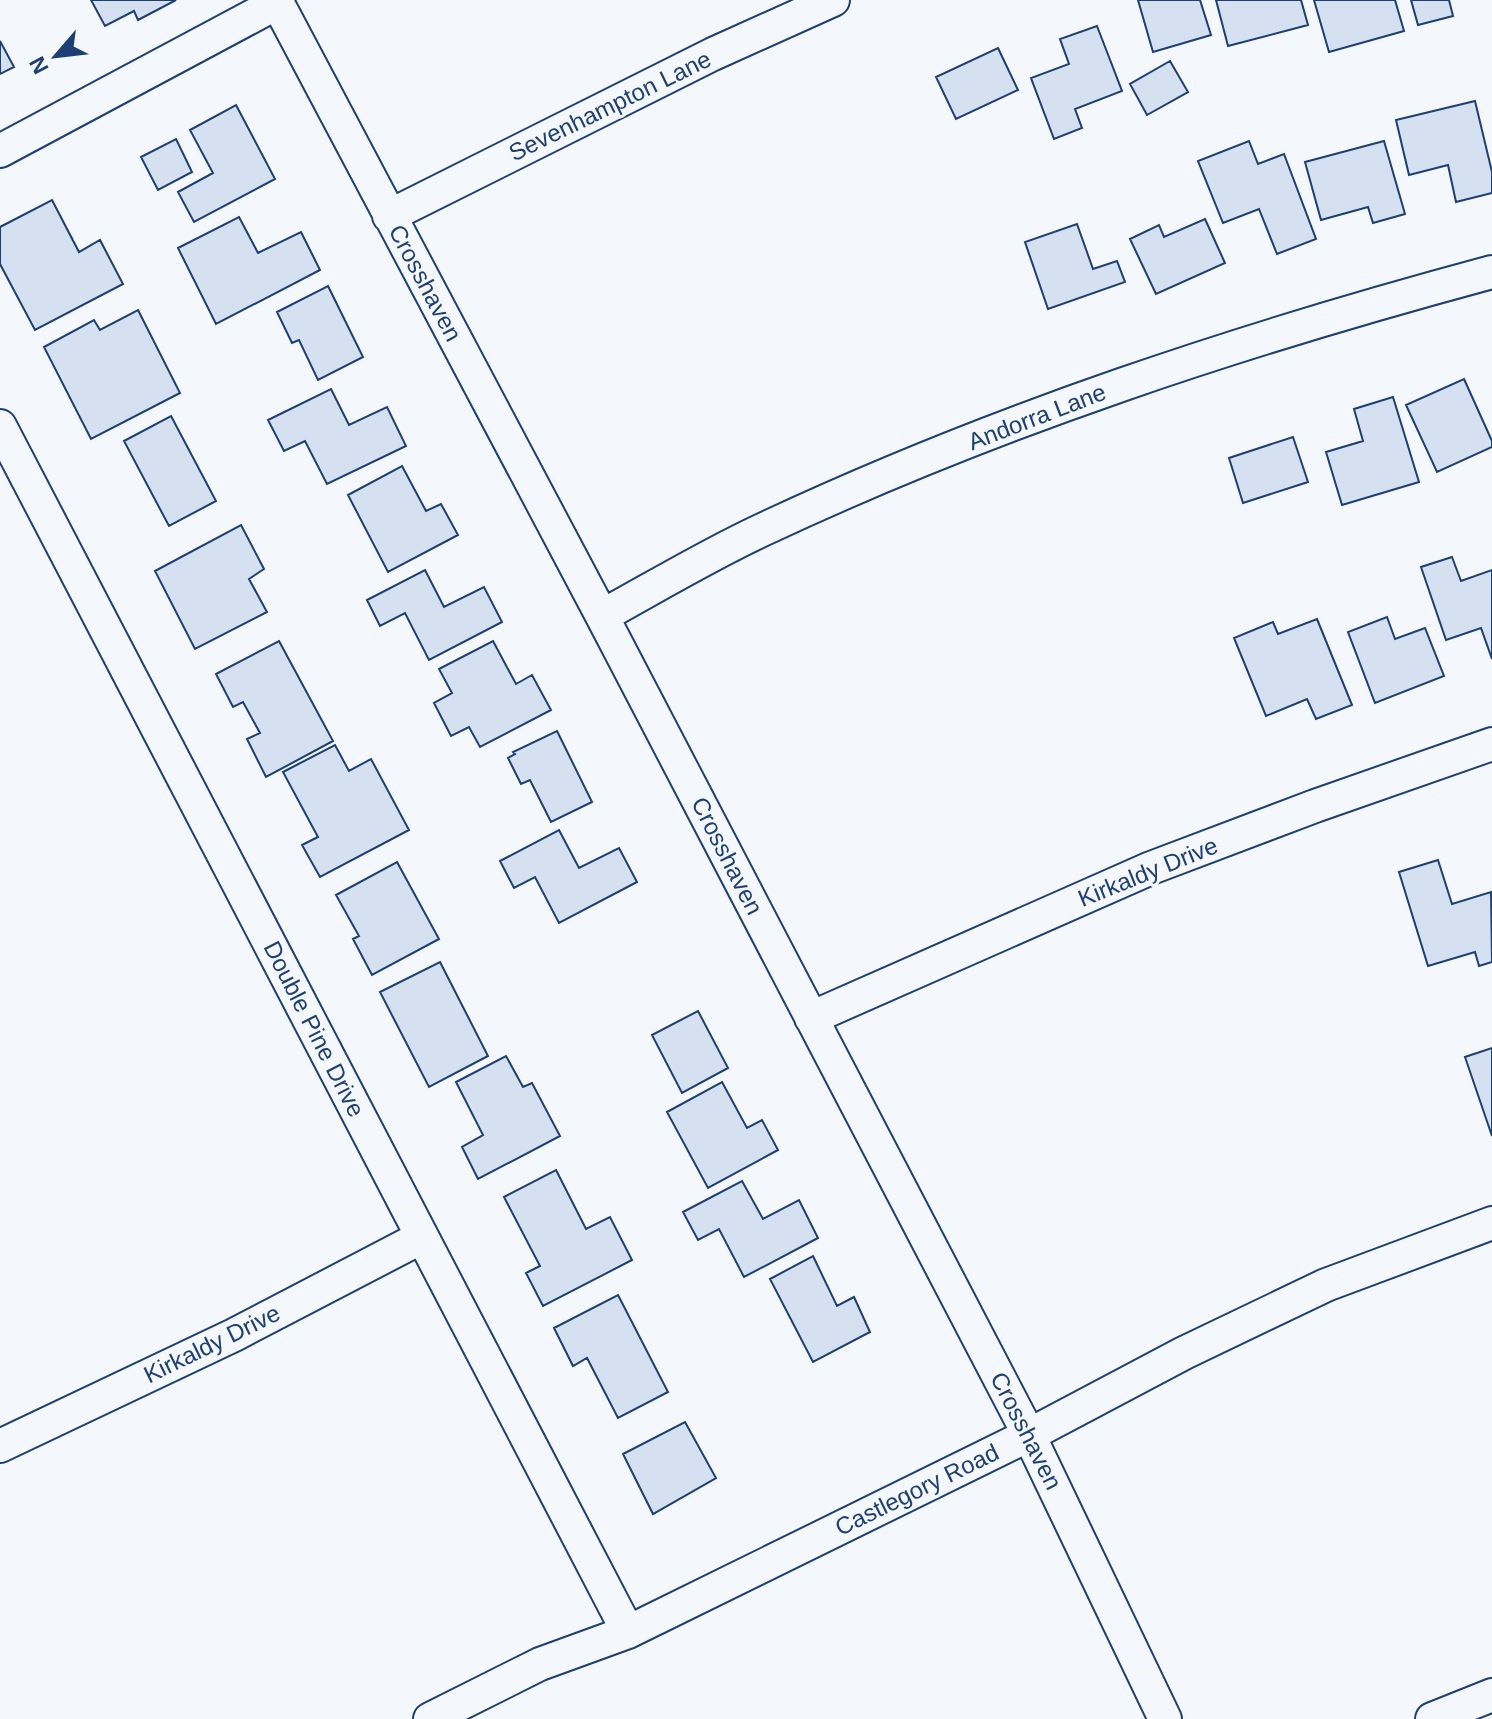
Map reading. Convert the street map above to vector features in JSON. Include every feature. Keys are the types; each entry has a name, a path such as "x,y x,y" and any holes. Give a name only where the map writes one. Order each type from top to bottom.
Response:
{"street":[{"name":"Sevenhampton Lane","path":"389,216 713,54 833,0"},
{"name":"Crosshaven","path":"277,1 1029,1435 1165,1719"},
{"path":"0,151 277,1"},
{"name":"Andorra Lane","path":"602,616 760,530 1054,408 1349,310 1492,272"},
{"name":"Double Pine Drive","path":"0,426 628,1632"},
{"name":"Kirkaldy Drive","path":"811,1018 1151,868 1492,744"},
{"name":"Castlegory Road","path":"430,1719 540,1664 628,1632 1326,1285 1492,1223"},
{"name":"Kirkaldy Drive","path":"0,1446 234,1335 422,1237"},
{"path":"1432,1719 1492,1695"}],"building":[{"path":"91,0 176,0 138,20 134,11 105,26"},
{"path":"1138,0 1200,0 1211,35 1153,52"},
{"path":"1216,0 1301,0 1308,25 1228,46"},
{"path":"1314,0 1395,0 1404,31 1329,52"},
{"path":"1411,0 1449,0 1453,16 1418,25"},
{"path":"1097,26 1122,91 1075,109 1082,128 1054,139 1031,78 1069,64 1060,39"},
{"path":"0,41 14,67 0,74"},
{"path":"998,48 1018,90 956,119 936,77"},
{"path":"1170,61 1188,92 1147,115 1130,84"},
{"path":"1475,101 1492,172 1492,193 1456,202 1448,165 1409,175 1396,120"},
{"path":"236,105 275,179 194,222 178,192 213,173 190,130"},
{"path":"176,139 192,172 158,190 141,157"},
{"path":"1249,141 1258,164 1284,154 1316,239 1277,254 1259,209 1223,223 1198,161"},
{"path":"1384,141 1405,214 1373,223 1368,207 1321,220 1305,162"},
{"path":"52,200 79,252 100,240 123,284 35,330 0,264 0,227"},
{"path":"239,217 258,253 301,232 320,270 216,324 178,248"},
{"path":"1205,219 1225,263 1156,294 1130,239 1159,225 1164,237"},
{"path":"1077,224 1093,269 1117,261 1125,282 1048,309 1025,242"},
{"path":"328,286 363,357 318,380 299,340 292,343 277,312"},
{"path":"138,310 180,393 91,439 44,347 94,320 100,330"},
{"path":"1464,379 1492,447 1437,472 1406,405"},
{"path":"331,389 349,425 387,407 406,446 327,484 305,441 284,451 268,420"},
{"path":"1393,397 1419,482 1342,505 1326,452 1363,441 1354,409"},
{"path":"171,416 216,501 169,526 124,441"},
{"path":"1293,437 1308,482 1243,503 1229,458"},
{"path":"402,466 426,511 441,504 458,535 388,572 348,495"},
{"path":"241,525 264,569 249,579 267,612 195,649 155,571"},
{"path":"1452,557 1461,581 1492,570 1492,659 1481,628 1446,640 1421,567"},
{"path":"425,570 444,607 484,587 502,622 429,660 405,613 380,626 367,600"},
{"path":"1387,617 1395,639 1425,628 1444,676 1375,703 1348,632"},
{"path":"1317,619 1352,705 1316,719 1307,699 1266,716 1234,638 1273,622 1278,634"},
{"path":"279,641 333,741 266,777 247,739 260,733 243,702 233,707 216,674"},
{"path":"493,641 516,684 532,675 551,710 480,747 469,727 451,736 434,703 452,693 439,669"},
{"path":"557,731 592,802 551,822 530,780 521,784 508,758 515,754 513,752"},
{"path":"335,745 349,771 371,759 409,830 320,877 302,845 318,837 283,772"},
{"path":"559,830 579,868 619,848 637,882 559,923 535,877 514,888 500,861"},
{"path":"1438,860 1452,904 1491,892 1492,962 1479,966 1475,952 1428,966 1399,872"},
{"path":"397,862 439,939 372,975 353,939 359,936 336,895"},
{"path":"440,962 488,1056 429,1087 380,992"},
{"path":"698,1011 728,1068 682,1093 652,1035"},
{"path":"1492,1048 1492,1136 1465,1057"},
{"path":"506,1056 523,1087 532,1083 560,1136 478,1179 462,1147 483,1135 456,1082"},
{"path":"722,1082 747,1128 762,1120 778,1150 708,1188 667,1112"},
{"path":"556,1170 586,1229 610,1217 632,1260 543,1306 526,1273 540,1266 504,1197"},
{"path":"742,1181 763,1219 799,1200 818,1238 744,1277 719,1229 698,1240 683,1212"},
{"path":"813,1256 837,1306 854,1297 870,1332 813,1362 770,1279"},
{"path":"618,1295 668,1392 618,1418 587,1358 573,1366 554,1328"},
{"path":"685,1422 716,1478 653,1514 623,1454"}]}
